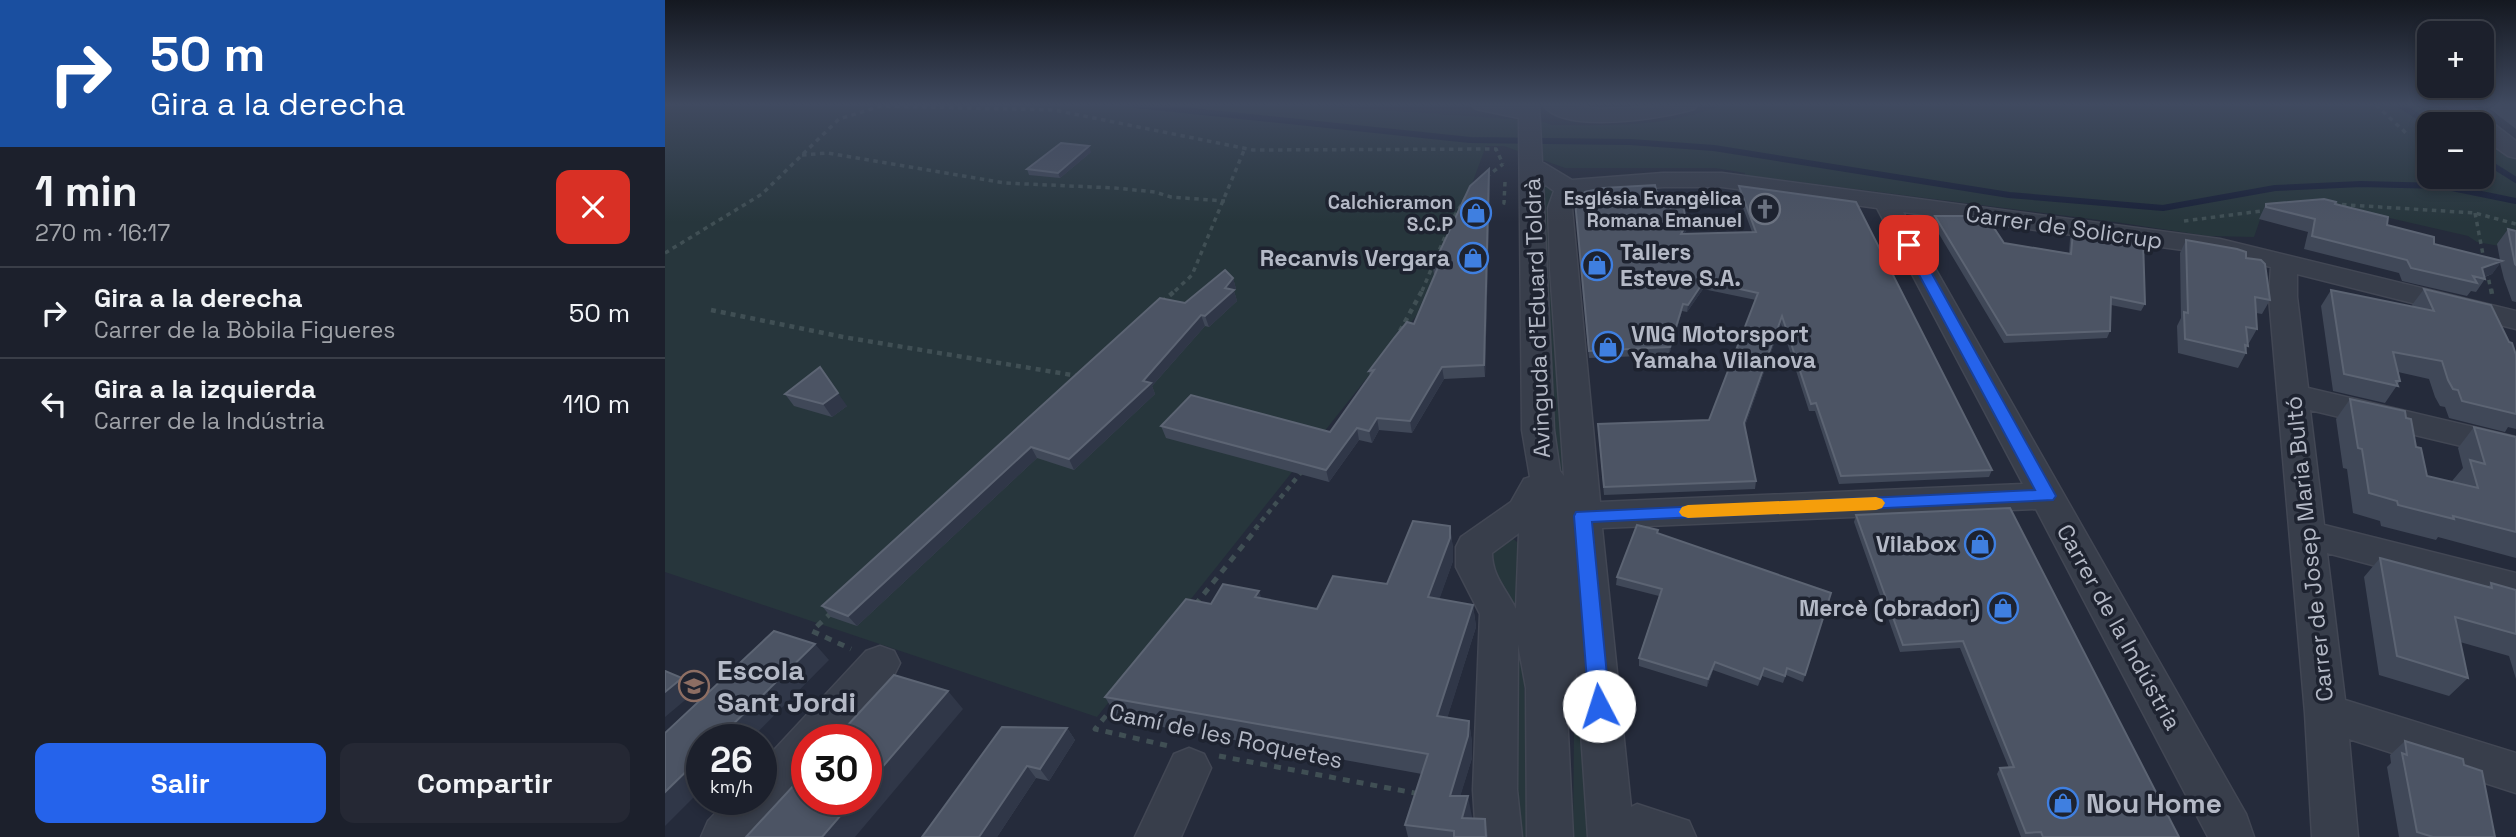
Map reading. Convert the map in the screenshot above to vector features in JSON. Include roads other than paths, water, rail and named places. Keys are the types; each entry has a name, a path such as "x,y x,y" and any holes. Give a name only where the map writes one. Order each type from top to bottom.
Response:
{"street":[{"name":"Avinguda d'Eduard Toldrà","path":"1499,837 1495,790 1499,612 1477,575 1474,547 1486,536 1521,531 1524,511 1540,481 1530,208 1511,169 1520,144"},
{"name":"Avinguda d'Eduard Toldrà","path":"1511,169 1541,174 1563,185 1566,190 1560,208 1563,269 1611,837"},
{"name":"Carrer de Solicrup","path":"1563,185 1572,187 1663,180 1722,180 2220,247 2504,313"},
{"name":"Carrer de la Indústria","path":"1887,203 2234,835"},
{"name":"Carrer de Josep Maria Bultó","path":"2284,261 2283,297 2326,713 2335,837"},
{"path":"2504,313 2514,352"},
{"path":"2292,395 2516,448"},
{"name":"Avinguda d'Eduard Toldrà","path":"1540,481 1559,495 1569,627 1563,661 1546,688"},
{"path":"1583,516 2047,496"},
{"path":"1550,837 1546,688 1521,531 1552,537 1554,555 1566,567"},
{"path":"2306,534 2516,588"},
{"path":"825,724 880,663"},
{"path":"2326,713 2516,773"},
{"path":"1159,837 1190,756"},
{"path":"777,778 791,763"},
{"path":"724,837 744,815"},
{"path":"1623,837 1637,826 1673,837"}],"waterway":[{"path":"1659,144 1714,148 2009,195 2163,208 2275,188 2361,184 2442,186 2516,201"},
{"path":"2494,166 2516,180"}],"place":[{"name":"Església Evangèlica Romana Emanuel","path":"1765,209"},
{"name":"Calchicramon S.C.P","path":"1476,213"},
{"name":"Recanvis Vergara","path":"1473,258"},
{"name":"Tallers Esteve S.A.","path":"1597,265"},
{"name":"VNG Motorsport Yamaha Vilanova","path":"1608,347"},
{"name":"Vilabox","path":"1980,544"},
{"name":"Mercè (obrador)","path":"2003,608"},
{"name":"Escola Sant Jordi","path":"694,686"},
{"name":"Nou Home","path":"2063,803"}]}
